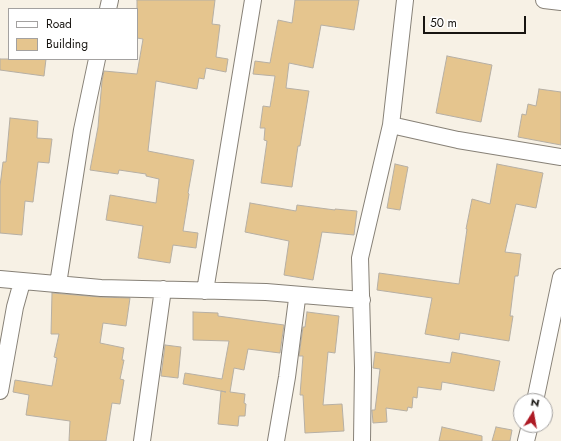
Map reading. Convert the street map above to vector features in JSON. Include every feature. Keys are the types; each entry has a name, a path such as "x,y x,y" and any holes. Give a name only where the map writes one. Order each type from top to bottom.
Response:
{"street":[{"path":"205,291 253,0"},
{"path":"362,441 363,368 360,258 391,125 405,0"},
{"path":"544,0 561,2"},
{"path":"58,284 82,130 97,60"},
{"path":"391,125 458,140 561,157"},
{"path":"537,393 558,307 561,277"},
{"path":"0,279 101,288 266,292 362,300"},
{"path":"0,391 15,307 22,282"},
{"path":"142,441 163,289"},
{"path":"276,441 287,377 296,299"}],"building":[{"path":"137,0 215,0 212,24 220,25 216,57 228,59 226,72 206,68 204,79 199,78 197,89 156,81 148,151 194,160 183,231 198,233 196,248 173,245 170,263 138,258 143,226 106,220 110,195 156,203 159,179 146,176 146,174 119,170 118,174 90,170 98,127 104,71 137,74 143,39 138,38"},
{"path":"295,0 359,0 354,30 321,25 313,68 289,63 286,88 309,91 300,146 298,146 292,187 261,183 267,141 264,140 265,128 260,128 263,106 270,107 275,76 253,74 255,61 270,63 278,20 292,23"},
{"path":"447,56 492,65 481,122 436,113"},
{"path":"0,59 46,60 44,76 0,70"},
{"path":"539,89 561,92 561,145 518,137 522,114 526,115 528,104 536,106"},
{"path":"10,118 38,121 37,138 52,139 49,163 38,162 33,202 25,201 22,235 0,233 0,186 3,162 6,162"},
{"path":"395,164 408,167 400,210 387,208"},
{"path":"497,164 543,173 536,208 516,204 505,252 521,254 518,276 515,276 510,316 513,316 509,341 460,333 459,340 425,334 432,298 377,290 379,273 459,284 466,229 472,199 490,204"},
{"path":"250,203 296,211 297,205 357,211 354,235 322,232 313,280 284,275 289,241 245,232"},
{"path":"52,293 130,298 126,326 103,323 100,343 124,348 122,360 124,360 120,379 124,380 120,404 112,403 106,441 69,441 70,421 26,415 29,395 13,392 15,380 52,386 57,358 54,357 59,334 51,334"},
{"path":"193,312 218,313 218,316 284,325 280,353 248,349 244,370 234,368 230,392 245,394 244,403 246,404 245,416 239,416 238,426 218,424 221,391 183,384 185,373 222,379 229,341 193,340"},
{"path":"307,312 339,316 335,353 328,352 323,405 342,404 344,431 305,433 303,395 300,395 303,356 299,356 303,327 305,327"},
{"path":"165,345 181,347 178,378 161,376"},
{"path":"375,352 450,363 452,352 500,361 494,391 442,382 441,390 418,387 417,398 413,397 412,408 408,407 407,411 386,408 387,422 373,423 372,410 375,410 380,369 373,368"},
{"path":"442,427 482,436 482,441 439,441"},
{"path":"496,427 512,430 510,441 492,441"}]}
